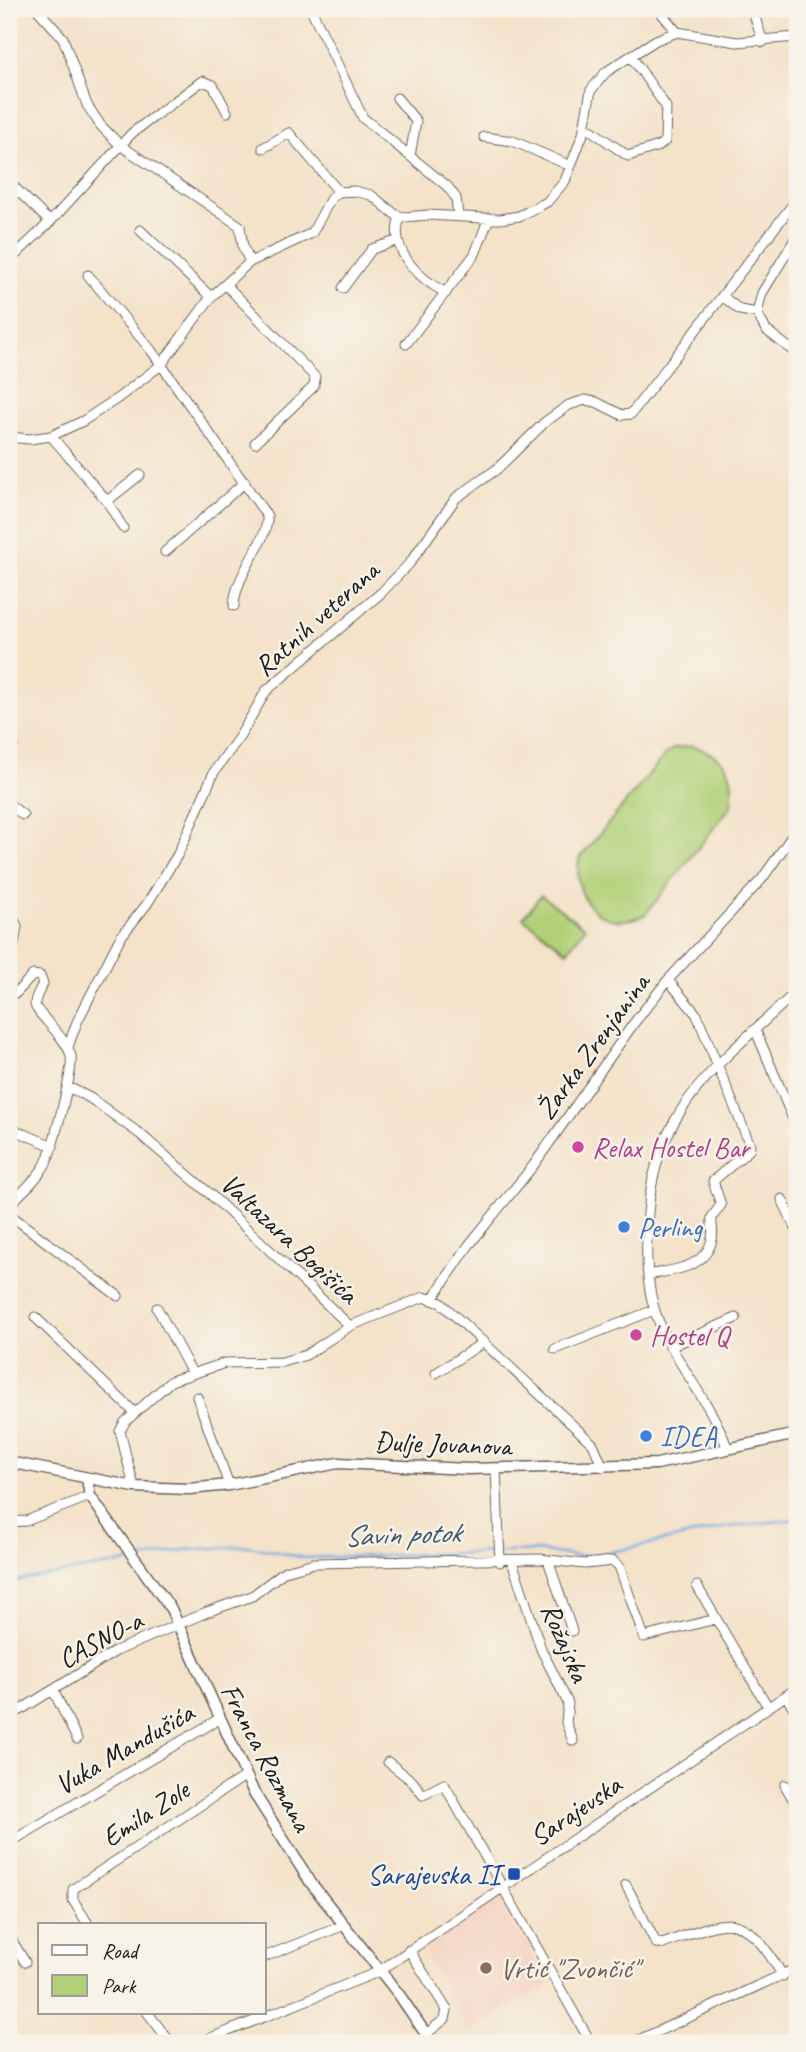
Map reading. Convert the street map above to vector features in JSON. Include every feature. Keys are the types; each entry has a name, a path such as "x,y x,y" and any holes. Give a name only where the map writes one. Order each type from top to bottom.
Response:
{"street":[{"path":"37,9 63,38 87,105 101,126 120,145 236,222 242,229 243,247 250,262"},
{"path":"311,9 359,111 372,126 452,192 458,216"},
{"path":"658,9 668,13 677,32"},
{"path":"752,9 763,42"},
{"path":"9,437 29,439 51,436 100,410 161,365 211,297 250,262 312,233 331,198 339,192 354,191 371,195 400,216 519,216 540,207 555,195 565,181 585,125 591,90 597,80 631,56 656,40 677,32 737,42 763,42 797,37"},
{"path":"585,125 628,156 659,146 665,141 666,107 631,56"},
{"path":"9,261 50,222 120,145 202,82 214,85 227,112"},
{"path":"397,97 416,121 410,156"},
{"path":"263,148 289,133 339,192"},
{"path":"484,137 513,141 571,166"},
{"path":"9,182 50,222"},
{"name":"Ratnih veterana","path":"9,1205 33,1183 53,1146 57,1121 68,1087 72,1059 68,1047 77,1022 120,938 147,904 178,854 214,772 240,736 266,691 381,593 409,564 456,498 497,469 545,422 569,405 585,400 596,402 622,415 631,414 797,199"},
{"path":"400,216 396,241 413,267 446,293"},
{"path":"406,344 475,254 489,218"},
{"path":"140,230 211,297"},
{"path":"797,236 761,293 757,313 766,330 797,354"},
{"path":"343,288 372,249 396,241"},
{"path":"88,275 161,365 267,516 267,523 234,591 234,606"},
{"path":"226,285 315,377 314,386 256,443"},
{"path":"722,296 740,310 757,313"},
{"path":"51,436 107,500 123,528"},
{"path":"107,500 140,475"},
{"path":"165,552 245,482"},
{"path":"9,804 23,815"},
{"name":"Žarka Zrenjanina","path":"433,1298 469,1245 533,1166 634,1023 668,980 762,879 797,828"},
{"path":"9,919 14,920 17,928 9,972"},
{"path":"9,993 16,993 33,975 40,976 43,984 35,1002 36,1009 61,1034 68,1047"},
{"path":"648,1275 689,1266 701,1260 708,1251 713,1234 712,1217 721,1205 713,1181 748,1150 750,1145 718,1063 692,1007 668,980"},
{"path":"727,1447 719,1428 670,1346 654,1310 648,1275 648,1201 656,1159 675,1117 718,1063 797,991"},
{"path":"755,1029 797,1128"},
{"name":"Valtazara Bogišića","path":"68,1087 115,1115 160,1151 211,1195 350,1326 418,1298 433,1298"},
{"path":"9,1128 53,1146"},
{"path":"9,1185 19,1195"},
{"path":"782,1199 797,1231"},
{"path":"9,1214 118,1296"},
{"path":"433,1298 593,1444 603,1467"},
{"path":"157,1308 192,1373"},
{"path":"555,1349 654,1310"},
{"path":"35,1317 135,1413"},
{"path":"670,1346 736,1318"},
{"path":"134,1487 120,1431 163,1387 192,1373 225,1363 282,1362 306,1355 350,1326"},
{"path":"436,1373 484,1342"},
{"path":"197,1397 229,1485"},
{"name":"Đulje Jovanova","path":"9,1462 134,1487 189,1489 229,1485 338,1463 496,1469 657,1464 797,1434"},
{"path":"496,1469 500,1555"},
{"name":"Franca Rozmana","path":"87,1479 90,1496 179,1623 245,1776 311,1883 429,2039"},
{"path":"9,1522 26,1521 90,1496"},
{"name":"CASNO-a","path":"9,1717 116,1651 179,1623 258,1594 278,1576 301,1565 500,1555 512,1561 548,1560 585,1564 615,1562 642,1636 646,1638 716,1619"},
{"path":"548,1560 572,1631"},
{"name":"Rožajska","path":"512,1561 541,1649 568,1703 566,1723 573,1741"},
{"path":"697,1586 768,1707"},
{"name":"Sarajevska","path":"378,1972 797,1688"},
{"path":"53,1690 77,1739"},
{"path":"786,1696 797,1713"},
{"name":"Vuka Mandušića","path":"17,1838 219,1719"},
{"path":"388,1762 412,1781 423,1795 444,1784 591,2043"},
{"name":"Emila Zole","path":"87,1923 73,1900 72,1892 245,1776"},
{"path":"785,1784 797,1806"},
{"path":"626,1885 656,1943 663,1944 710,1927 740,1926 760,1939 783,1976"},
{"path":"266,1956 342,1926"},
{"path":"9,1936 26,1962"},
{"path":"409,1950 447,2010 445,2019 429,2039"},
{"path":"632,2043 797,1968"},
{"path":"198,2043 378,1972"},
{"path":"149,2014 172,2043"}],"shaded area":[{"name":"Vrtić \"Zvončić\"","path":"506,1893 536,1947 530,1952 549,1985 469,2032 421,1946"}],"green space":[{"path":"693,746 714,755 727,767 732,783 731,806 645,915 630,920 604,917 594,910 580,888 579,859 665,755 674,748"},
{"path":"541,895 585,928 567,951 523,918"}],"waterway":[{"name":"Savin potok","path":"140,1559 185,1550 249,1546 305,1558 536,1551 588,1557 729,1527 797,1519"},
{"name":"Savin potok","path":"9,1582 133,1561"}],"place":[{"name":"Relax Hostel Bar","path":"578,1147"},
{"name":"Perling","path":"624,1227"},
{"name":"Hostel Q","path":"636,1335"},
{"name":"IDEA","path":"646,1436"},
{"name":"Sarajevska II","path":"514,1874"},
{"name":"Vrtić \"Zvončić\"","path":"486,1968"}]}
